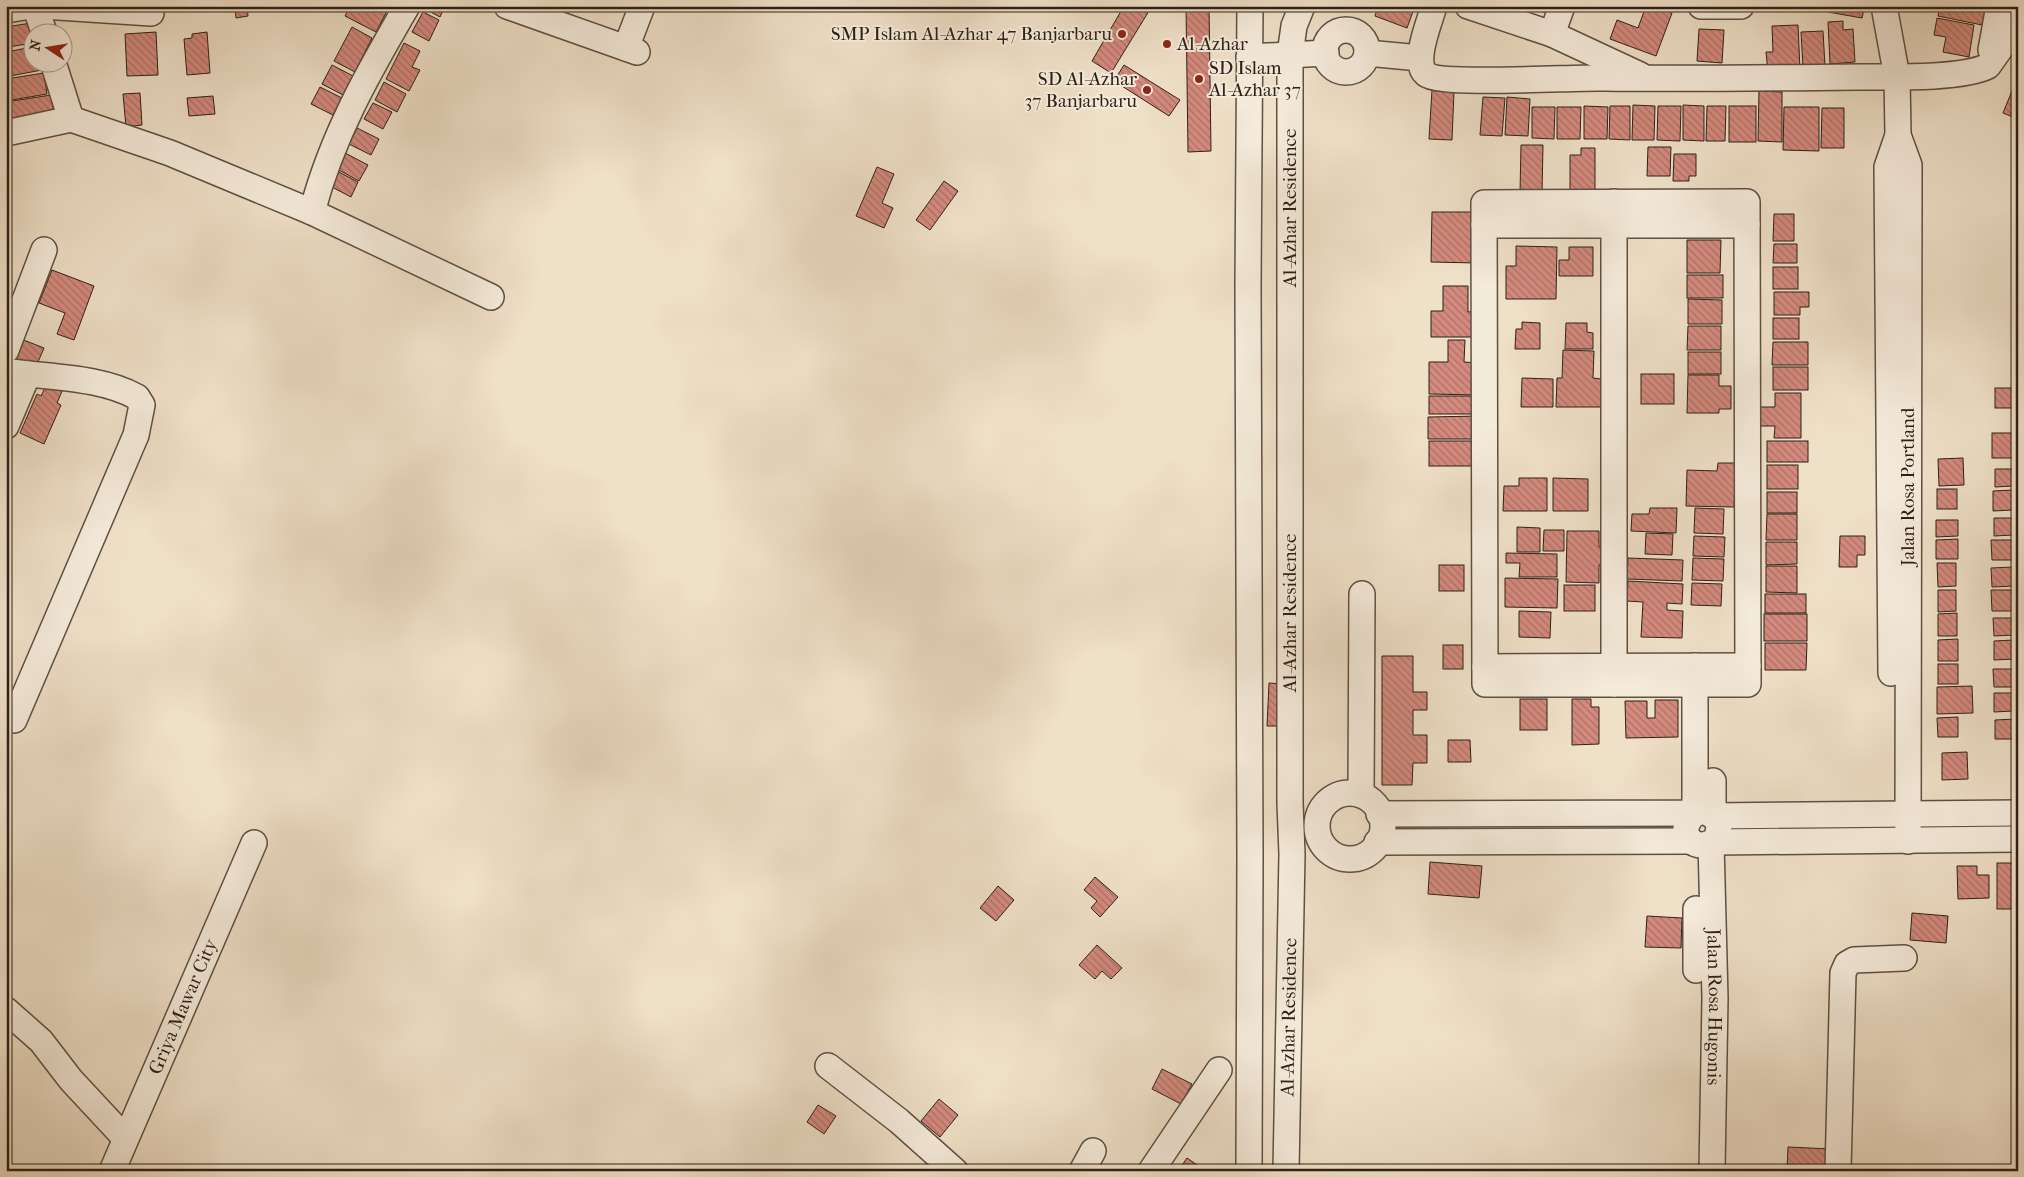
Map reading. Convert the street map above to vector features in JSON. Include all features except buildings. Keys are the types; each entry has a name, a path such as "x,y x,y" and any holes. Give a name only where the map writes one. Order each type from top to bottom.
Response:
{"street":[{"path":"6,10 33,6 40,22"},
{"path":"43,6 151,13"},
{"path":"312,212 320,180 336,137 378,56 407,6"},
{"path":"507,6 632,50 642,6"},
{"name":"Al-Azhar Residence","path":"1248,1171 1250,804 1248,56 1250,6"},
{"name":"Al-Azhar Residence","path":"1286,1171 1292,854 1290,803 1290,55 1294,26 1302,6"},
{"path":"1434,6 1420,58 1426,74 1439,79 1478,80 1897,77 1963,73 1988,66 2005,42 2018,15"},
{"path":"1468,6 1552,34 1649,79"},
{"path":"1552,34 1562,6"},
{"path":"1701,6 1741,6"},
{"name":"Jalan Rosa Portland","path":"1884,6 1897,77 1898,135 1909,165 1900,841"},
{"path":"1988,66 1999,6"},
{"path":"1248,56 1326,53 1330,64 1340,72 1352,72 1363,64 1367,53 1420,58"},
{"path":"56,72 71,120"},
{"path":"6,133 71,120 170,153 312,212 491,297"},
{"path":"1748,202 1748,684 1704,675 1614,675 1484,684 1484,226 1614,214 1748,202"},
{"path":"1614,214 1614,675"},
{"path":"6,350 44,250"},
{"path":"6,426 17,373 86,381 110,387 137,397 142,405 136,435 14,720"},
{"path":"1361,795 1362,594"},
{"path":"1704,675 1704,814"},
{"path":"1250,804 1328,802 1344,794 1353,793 1361,795 1372,801 1379,814 1383,828 1381,836 1370,852 1360,858 1350,859 1339,857 1330,852 1319,837 1317,828 1318,818 1328,802"},
{"path":"1432,813 1432,842"},
{"path":"1379,814 2018,813"},
{"path":"1703,842 1719,832 1718,822 1704,814"},
{"path":"1377,842 2018,840"},
{"name":"Jalan Rosa Hugonis","path":"1696,970 1703,842"},
{"name":"Jalan Rosa Hugonis","path":"1703,842 1715,998 1712,1171"},
{"name":"Griya Mawar City","path":"112,1171 254,843"},
{"path":"1250,856 1330,852"},
{"path":"1838,1171 1843,973 1847,964 1854,960 1904,958"},
{"path":"6,1010 41,1041 72,1080 126,1138"},
{"path":"828,1066 899,1121 954,1171"},
{"path":"1151,1171 1219,1070"}],"place":[{"name":"SMP Islam Al-Azhar 47 Banjarbaru","path":"1122,34"},
{"name":"Al-Azhar","path":"1167,44"},
{"name":"SD Islam Al-Azhar 37","path":"1199,79"},
{"name":"SD Al-Azhar 37 Banjarbaru","path":"1147,90"}]}
